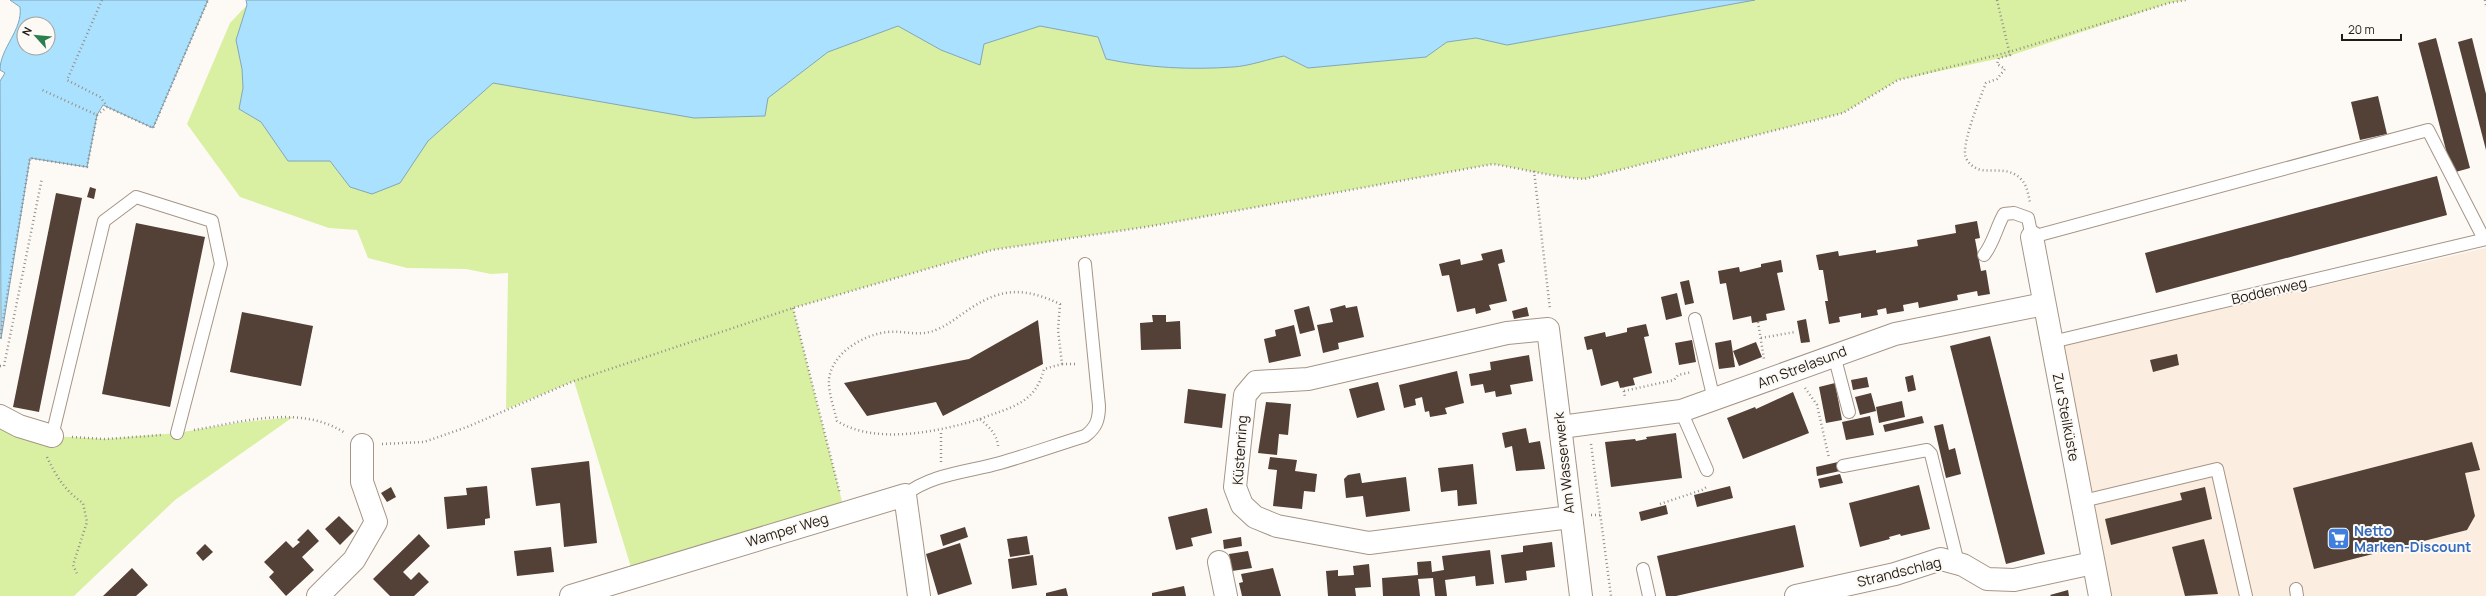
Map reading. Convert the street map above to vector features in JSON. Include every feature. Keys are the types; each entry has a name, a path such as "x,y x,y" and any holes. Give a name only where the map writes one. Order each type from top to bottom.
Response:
{"street":[{"name":"Zur Steilküste","path":"2030,228 2083,501 2092,563 2100,596"},
{"name":"Am Strelasund","path":"1561,427 1681,411 1895,334 2044,304"},
{"name":"Am Wasserwerk","path":"1548,329 1561,427 1570,517 1581,596"},
{"name":"Küstenring","path":"1548,329 1507,333 1308,379 1256,382 1245,395 1235,487 1242,505 1255,517 1277,526 1369,543 1570,517"},
{"path":"0,416 19,426 47,435"},
{"path":"318,596 354,560 376,522 362,482 362,445"},
{"path":"905,495 919,596"},
{"name":"Wamper Weg","path":"571,596 905,495"},
{"name":"Strandschlag","path":"1796,596 1895,574 1941,559 1958,563 1987,579 2014,580 2092,563"},
{"path":"1219,562 1226,596"}],"lane":[{"path":"1984,255 1993,243 1998,224 2004,214 2014,213 2030,228 2428,130 2485,239"},
{"path":"47,435 104,221 136,197 212,221 221,264 177,434"},
{"name":"Boddenweg","path":"2052,342 2485,239"},
{"path":"905,495 915,487 943,477 1000,463 1084,436 1094,430 1099,419 1085,264"},
{"path":"1695,319 1714,400"},
{"path":"1834,355 1849,412"},
{"path":"1681,411 1707,470"},
{"path":"1843,466 1927,450 1931,454 1958,563"},
{"path":"2083,501 2217,469 2246,596"},
{"path":"1643,569 1649,596"}],"path":[{"path":"102,0 68,80 100,97 107,107 153,128 208,0"},
{"path":"1997,0 2009,52 2008,57 2001,56 1996,62 2005,69 1997,79 1986,83 1981,94 1965,154 1970,165 1979,170 2008,170 2021,178 2026,186 2030,202 2030,228"},
{"path":"78,576 73,565 87,522 83,503 71,495 55,475 43,448 47,435 106,439 177,434 243,422 293,417 313,420 340,430 362,445 424,442 467,427 574,381 793,308 992,250 1152,226 1493,164 1534,171 1560,178 1584,179 1843,113 1898,80 2009,52 2169,3 2186,0"},
{"path":"2485,0 2486,5"},
{"path":"40,89 98,115"},
{"path":"0,338 30,158 87,167 98,115 107,107"},
{"path":"1534,171 1551,316 1548,329"},
{"path":"0,366 4,366 42,178"},
{"path":"1062,364 1058,330 1060,304 1040,295 1017,292 995,295 953,322 923,334 888,332 868,336 852,346 832,366 829,380 837,421 849,429 870,434 941,430 980,419 1017,405 1033,395 1038,388 1044,369 1062,364 1075,364"},
{"path":"793,308 845,512"},
{"path":"1758,322 1768,380"},
{"path":"1761,338 1795,332"},
{"path":"1624,390 1674,380 1678,376 1707,369"},
{"path":"1796,370 1808,395 1817,405 1830,461"},
{"path":"980,419 998,438 1000,463"},
{"path":"1588,423 1611,596"},
{"path":"941,430 940,445 943,477"},
{"path":"1660,504 1702,490 1708,486 1707,470"}],"shaded area":[{"path":"2486,248 2486,596 2108,596 2060,346"}],"green space":[{"path":"1755,0 2186,0 2169,3 2006,57 1898,80 1843,113 1584,179 1549,175 1493,164 1152,226 992,250 793,308 845,513 634,577 574,381 506,409 508,273 491,274 466,269 407,268 368,258 357,230 329,228 240,197 187,124 230,23 247,5 236,40 242,69 243,88 239,109 261,122 288,161 330,161 350,187 400,183 428,141 493,83 694,118 765,116 768,98 828,52 898,26 941,50 980,65 984,44 1040,26 1098,37 1106,59 1122,62 1170,68 1218,68 1246,65 1284,56 1308,68 1426,57 1447,42 1476,38 1507,45"},
{"path":"0,416 52,436 106,439 177,433 243,422 293,417 175,500 74,596 0,596"}],"water":[{"path":"10,0 208,0 153,128 103,105 97,115 87,167 30,158 1,339 0,81 5,73 0,70 1,62 16,28 16,56 56,56 56,16 20,15 20,7"},
{"path":"246,0 1755,0 1507,45 1476,38 1447,42 1426,57 1308,68 1284,56 1246,65 1217,68 1170,68 1122,62 1106,59 1098,37 1040,26 984,44 980,65 941,50 898,26 828,52 768,98 765,116 694,118 493,83 428,141 400,183 372,194 350,187 330,161 288,161 261,122 239,109 243,88 242,69 236,40 247,5"}],"building":[{"path":"2436,38 2470,168 2452,173 2418,43"},
{"path":"2472,38 2486,94 2486,150 2458,42"},
{"path":"2378,96 2387,134 2360,140 2351,102"},
{"path":"2437,176 2447,215 2156,293 2145,253"},
{"path":"90,187 96,189 94,199 87,197"},
{"path":"56,193 82,198 39,412 13,407"},
{"path":"1977,221 1980,238 1975,239 1981,271 1986,270 1990,294 1978,296 1977,291 1957,295 1958,300 1919,308 1918,302 1903,305 1904,311 1887,314 1886,308 1877,310 1878,315 1861,318 1861,313 1839,317 1840,322 1829,324 1825,301 1828,301 1823,270 1819,270 1816,255 1838,251 1839,256 1876,250 1876,253 1918,246 1917,240 1956,233 1955,225"},
{"path":"136,223 205,237 170,407 102,394"},
{"path":"1502,249 1505,262 1498,264 1507,301 1489,305 1491,310 1476,314 1475,308 1457,312 1449,275 1442,276 1439,264 1460,259 1461,265 1483,260 1481,254"},
{"path":"1781,260 1783,272 1777,273 1785,310 1766,314 1767,320 1752,323 1751,316 1733,320 1726,283 1720,284 1718,271 1739,267 1740,272 1761,267 1761,264"},
{"path":"1689,280 1694,303 1685,305 1680,282"},
{"path":"1677,293 1682,316 1666,320 1661,297"},
{"path":"1345,305 1346,308 1357,306 1364,337 1338,343 1339,349 1323,353 1317,325 1333,322 1330,309"},
{"path":"1309,306 1315,330 1300,334 1294,310"},
{"path":"1527,307 1529,316 1514,319 1512,311"},
{"path":"242,312 313,326 301,386 230,372"},
{"path":"1152,315 1166,315 1166,322 1180,321 1181,349 1141,350 1140,323 1153,322"},
{"path":"1806,319 1810,342 1801,343 1797,321"},
{"path":"1038,320 1043,364 943,416 936,402 867,416 844,383 969,359"},
{"path":"1646,324 1649,336 1644,337 1652,373 1633,378 1635,385 1620,388 1618,381 1601,386 1592,349 1587,350 1584,337 1605,332 1606,337 1627,332 1627,328"},
{"path":"1294,325 1301,356 1269,363 1264,339 1276,336 1275,330"},
{"path":"1990,336 2045,554 2006,564 1950,346"},
{"path":"1692,340 1696,362 1679,365 1675,343"},
{"path":"1731,340 1735,367 1719,369 1715,343"},
{"path":"1756,342 1762,357 1739,366 1733,351"},
{"path":"2177,354 2179,365 2153,372 2150,360"},
{"path":"1529,355 1533,381 1510,385 1512,394 1496,397 1495,391 1485,393 1483,384 1471,386 1469,374 1491,370 1490,362"},
{"path":"1457,371 1464,403 1445,408 1447,414 1430,417 1429,411 1425,412 1422,397 1415,399 1416,405 1404,408 1399,385"},
{"path":"1913,375 1916,390 1908,392 1905,377"},
{"path":"1867,377 1869,387 1853,390 1851,380"},
{"path":"1378,382 1385,410 1357,418 1349,389"},
{"path":"1835,383 1842,420 1826,423 1819,387"},
{"path":"1188,389 1226,394 1222,428 1184,423"},
{"path":"1793,392 1809,433 1743,459 1727,418 1755,407 1756,409"},
{"path":"1871,393 1876,411 1860,415 1855,397"},
{"path":"1902,401 1905,417 1879,423 1876,407"},
{"path":"1266,402 1291,404 1288,435 1279,434 1277,455 1258,453"},
{"path":"1870,416 1874,435 1846,440 1842,422"},
{"path":"1922,416 1924,423 1885,432 1883,425"},
{"path":"1943,424 1949,450 1955,448 1961,474 1946,478 1934,426"},
{"path":"1526,428 1529,443 1540,441 1545,469 1516,471 1512,446 1505,448 1502,433"},
{"path":"1676,433 1682,478 1611,487 1605,442 1635,439 1636,441 1647,439 1646,437"},
{"path":"2472,442 2480,470 2465,473 2475,516 2467,530 2314,569 2293,488"},
{"path":"1270,457 1297,460 1295,471 1317,474 1315,492 1304,491 1302,509 1273,506 1277,470 1268,469"},
{"path":"589,461 597,543 564,547 560,503 536,506 531,468"},
{"path":"1838,462 1840,471 1817,476 1816,467"},
{"path":"1473,464 1477,504 1458,506 1457,490 1441,492 1438,468"},
{"path":"1360,473 1362,483 1406,477 1410,511 1366,517 1363,496 1346,498 1344,479 1348,475"},
{"path":"1840,474 1843,483 1820,488 1818,479"},
{"path":"1919,485 1930,529 1901,536 1900,534 1889,537 1890,539 1860,547 1849,503"},
{"path":"487,486 490,518 485,519 485,525 447,529 444,497 467,495 466,488"},
{"path":"1730,486 1733,498 1697,507 1694,495"},
{"path":"391,487 396,497 387,502 381,493"},
{"path":"2205,487 2212,519 2111,545 2105,519 2182,500 2180,493"},
{"path":"1666,505 1668,514 1641,521 1639,512"},
{"path":"1207,508 1212,533 1191,538 1193,546 1176,550 1168,517"},
{"path":"339,516 354,531 340,545 325,529"},
{"path":"1795,525 1804,567 1676,596 1666,596 1657,556"},
{"path":"965,527 968,537 943,546 940,535"},
{"path":"308,529 319,541 302,557 314,570 286,596 269,577 274,572 264,562 286,541 293,548 300,542 297,540"},
{"path":"419,534 430,546 403,572 411,580 419,572 429,582 414,596 390,596 373,579"},
{"path":"1027,536 1030,554 1010,557 1007,539"},
{"path":"1241,537 1242,546 1224,549 1223,540"},
{"path":"2204,539 2218,594 2185,596 2172,547"},
{"path":"1552,542 1555,567 1526,571 1527,580 1505,583 1501,555 1523,552 1523,546"},
{"path":"960,543 972,584 938,595 926,554"},
{"path":"205,544 213,552 203,561 196,553"},
{"path":"551,547 554,572 517,576 514,551"},
{"path":"1490,550 1494,584 1476,586 1475,576 1445,580 1447,596 1435,596 1433,578 1418,579 1420,596 1383,596 1382,578 1418,575 1417,562 1431,561 1432,572 1444,570 1442,556"},
{"path":"1248,551 1252,568 1232,571 1229,554"},
{"path":"1033,555 1037,585 1012,589 1008,559"},
{"path":"1369,564 1371,587 1355,588 1356,596 1328,596 1326,571 1338,570 1338,576 1354,575 1353,566"},
{"path":"132,568 148,585 136,596 103,596"},
{"path":"1273,568 1281,596 1242,596 1239,583 1243,582 1241,574"},
{"path":"1184,586 1186,596 1152,596 1152,593"},
{"path":"1066,588 1068,596 1046,596 1046,593"},
{"path":"2068,590 2069,596 2050,595"}],"place":[{"name":"Netto Marken-Discount","path":"2339,539"}]}
